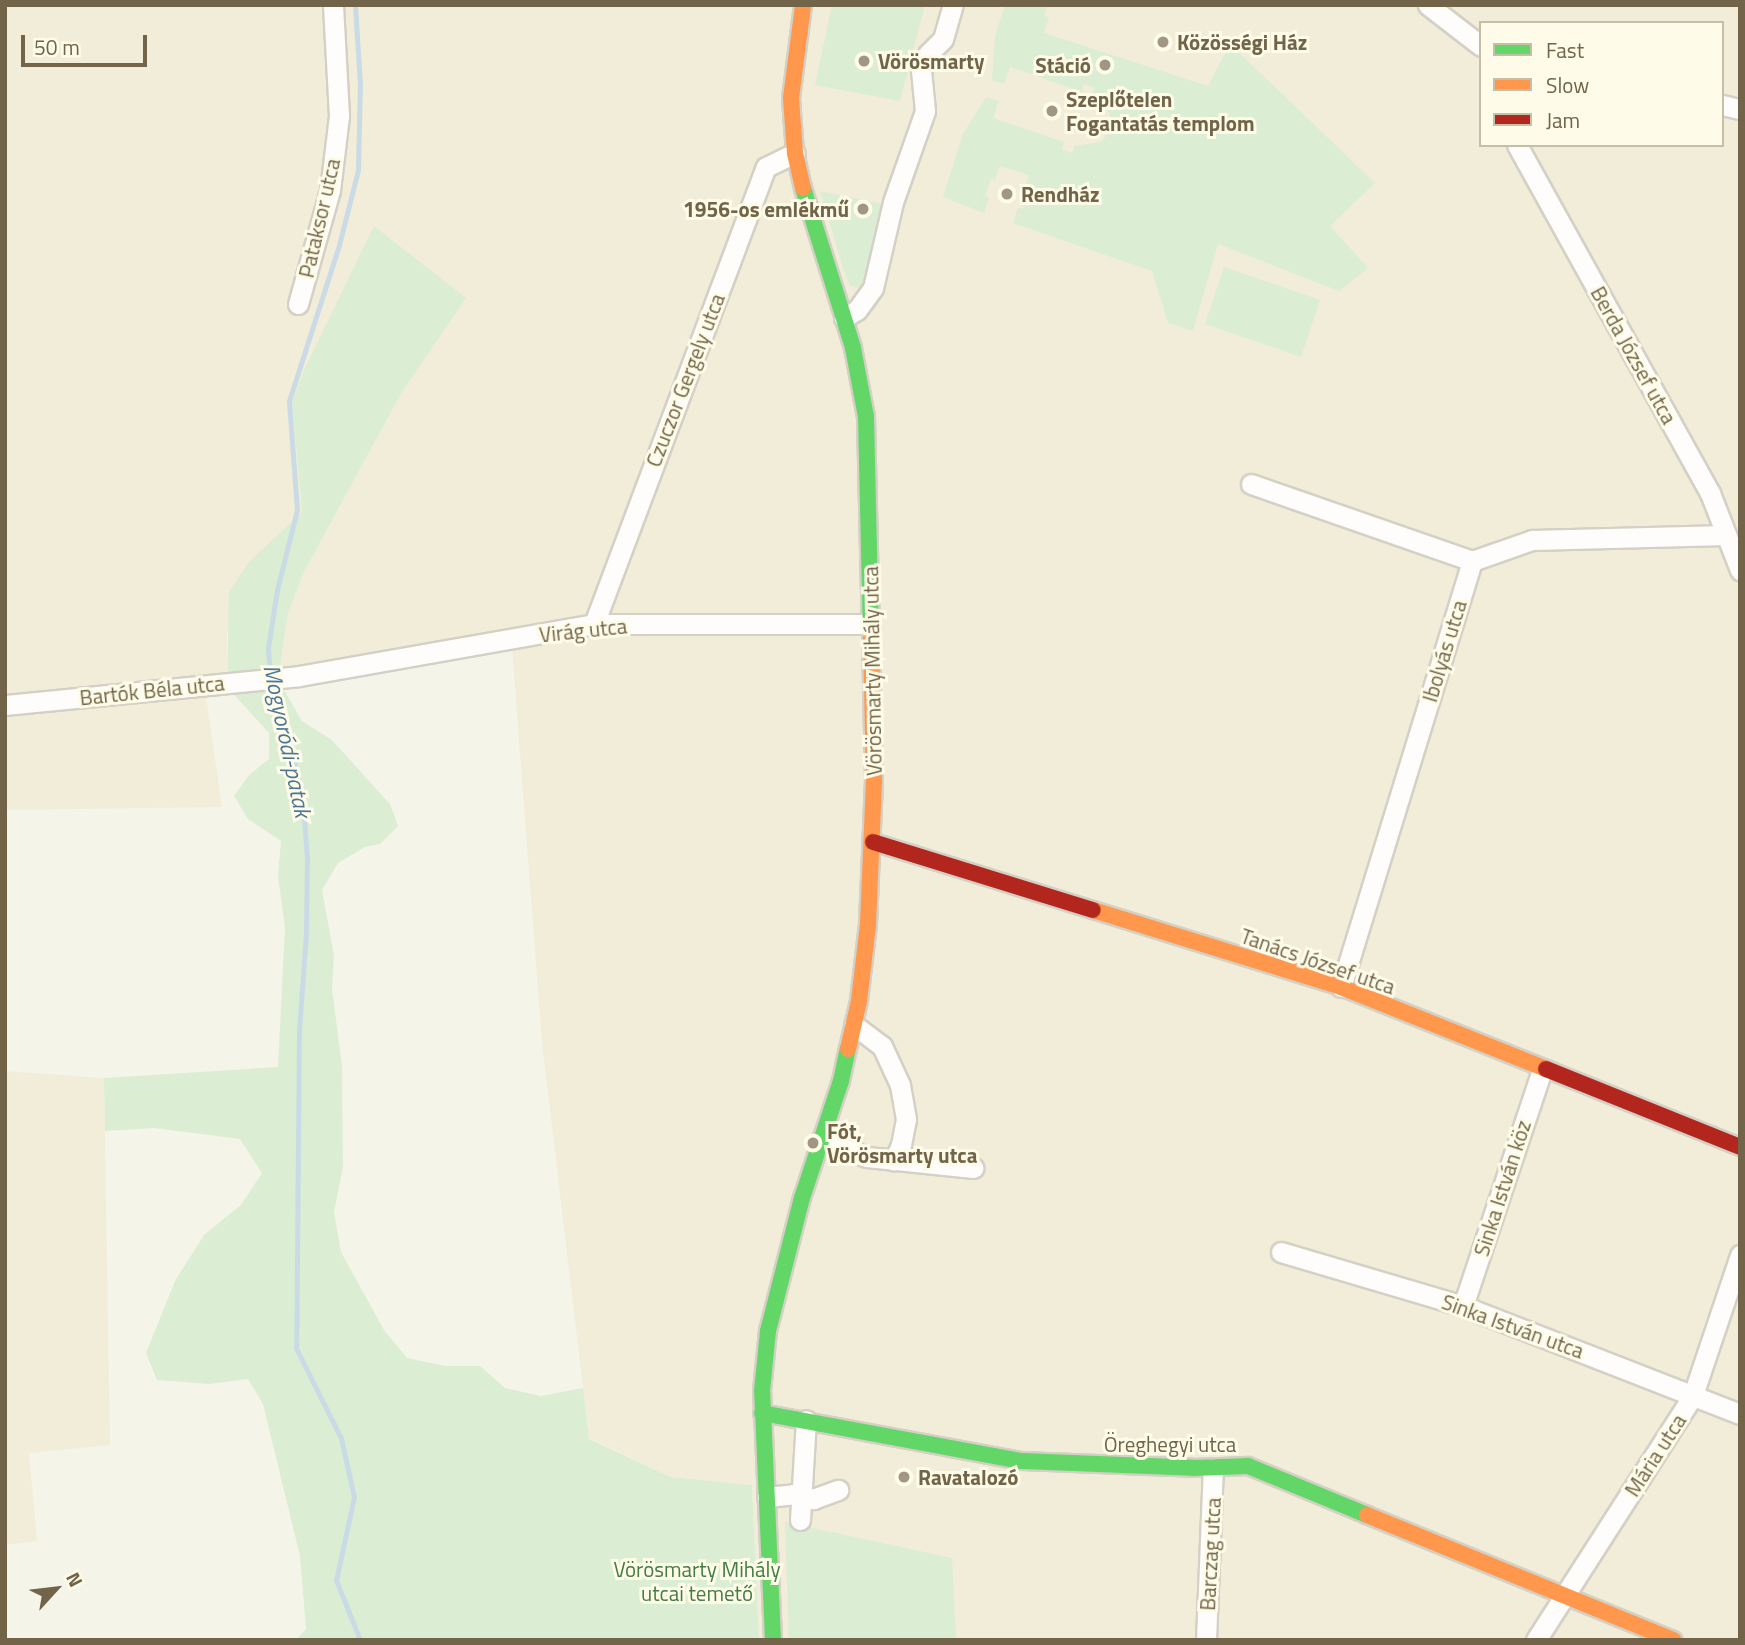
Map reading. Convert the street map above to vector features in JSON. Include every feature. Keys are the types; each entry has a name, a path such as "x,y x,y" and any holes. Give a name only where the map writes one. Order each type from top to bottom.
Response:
{"street":[{"name":"Pataksor utca","path":"298,304 330,190 338,129 333,5"},
{"name":"Vörösmarty Mihály utca","path":"773,1640 762,1413 768,1331 802,1198 841,1081 854,1025 868,924 873,842 866,417 844,318 805,198 795,153 791,99 803,5"},
{"path":"844,318 857,310 873,288 893,202 925,111 921,70 928,54 943,39 953,5"},
{"path":"1428,5 1479,44"},
{"name":"Berda József utca","path":"1518,147 1710,493 1740,570"},
{"name":"Czuczor Gergely utca","path":"593,624 766,167 795,153"},
{"path":"1251,484 1472,561 1532,540 1726,535"},
{"name":"Ibolyás utca","path":"1341,987 1472,561"},
{"name":"Virág utca","path":"299,676 593,624 870,624"},
{"name":"Bartók Béla utca","path":"5,705 299,676"},
{"name":"Tanács József utca","path":"873,842 1341,987 1542,1070 1740,1147"},
{"path":"854,1025 882,1046 900,1086 906,1119 901,1145 894,1160"},
{"name":"Sinka István köz","path":"1463,1306 1542,1070"},
{"path":"821,1140 867,1157 973,1168"},
{"name":"Sinka István utca","path":"1281,1252 1463,1306 1740,1414"},
{"name":"Mária utca","path":"1536,1640 1693,1395 1740,1255"},
{"name":"Öreghegyi utca","path":"762,1413 1021,1461 1213,1468 1248,1466 1674,1640"},
{"path":"800,1520 806,1420"},
{"name":"Barczag utca","path":"1206,1640 1213,1468"},
{"path":"766,1497 814,1499 838,1490"}],"shaded area":[{"path":"5,5 1740,5 1740,1640 759,1640 752,1485 671,1477 589,1438 542,1043 512,648 278,680 288,613 304,572 402,392 465,298 292,402 302,512 280,533 227,633 227,687 205,690 222,807 5,810"},
{"path":"5,1071 104,1078 110,1445 29,1453 37,1541 5,1545"}],"green space":[{"path":"832,5 925,5 900,101 815,85"},
{"path":"1005,5 1048,5 1044,16 1049,18 1044,33 1208,86 1230,44 1375,183 1330,226 1368,268 1339,291 1218,244 1193,331 1168,323 1152,271 1013,223 1018,208 1023,209 1029,192 1024,190 1029,175 1000,166 995,180 991,179 985,196 989,198 984,213 943,197 963,134 986,97 999,101 993,118 1064,142 1062,150 1072,153 1075,146 1101,142 1110,130 1110,114 1092,95 1094,88 1084,84 1082,92 1010,67 1004,84 992,80 995,36"},
{"path":"820,191 883,204 868,272 859,288 850,286"},
{"path":"374,226 466,298 402,392 304,572 288,613 278,680 302,721 332,740 390,804 398,826 380,844 365,847 338,863 322,890 334,956 332,988 342,1067 343,1167 334,1212 341,1252 384,1330 407,1358 446,1366 480,1366 505,1388 541,1396 583,1388 589,1439 671,1477 752,1485 759,1640 296,1640 306,1629 300,1556 263,1404 248,1379 209,1384 157,1380 146,1353 175,1281 204,1235 241,1205 262,1173 240,1139 154,1128 105,1131 104,1078 278,1067 285,928 278,876 281,841 248,819 234,796 249,775 269,759 269,733 227,687 229,592 249,562 302,512 292,402 305,368"},
{"path":"1224,267 1320,300 1301,357 1205,324"},
{"name":"Vörösmarty Mihály utcai temető","path":"785,1522 952,1558 956,1640 789,1640"}],"waterway":[{"name":"Mogyoródi-patak","path":"270,673 268,648 277,590 297,510 289,401 339,245 358,170 360,85 355,5"},
{"name":"Mogyoródi-patak","path":"273,683 302,792 307,858 306,933 299,1030 296,1348 341,1438 354,1497 336,1580 360,1640"}],"traffic: fast":[{"path":"803,188 853,348 866,417 871,631"},
{"path":"773,1640 762,1391 768,1331 802,1198 841,1081 848,1049"},
{"path":"762,1413 1022,1461 1193,1468 1248,1466 1367,1515"}],"traffic: slow":[{"path":"803,5 791,98 795,153 803,188"},
{"path":"848,1049 859,1001 868,924 874,780 871,631"},
{"path":"1093,910 1341,987 1546,1069"},
{"path":"1367,1515 1674,1640"}],"traffic: jam":[{"path":"873,842 1093,910"},
{"path":"1546,1069 1740,1147"}],"place":[{"name":"Közösségi Ház","path":"1163,42"},
{"name":"Vörösmarty","path":"864,61"},
{"name":"Stáció","path":"1105,65"},
{"name":"Szeplőtelen Fogantatás templom","path":"1052,111"},
{"name":"Rendház","path":"1007,194"},
{"name":"1956-os emlékmű","path":"863,209"},
{"name":"Fót, Vörösmarty utca","path":"813,1143"},
{"name":"Ravatalozó","path":"904,1477"}]}
